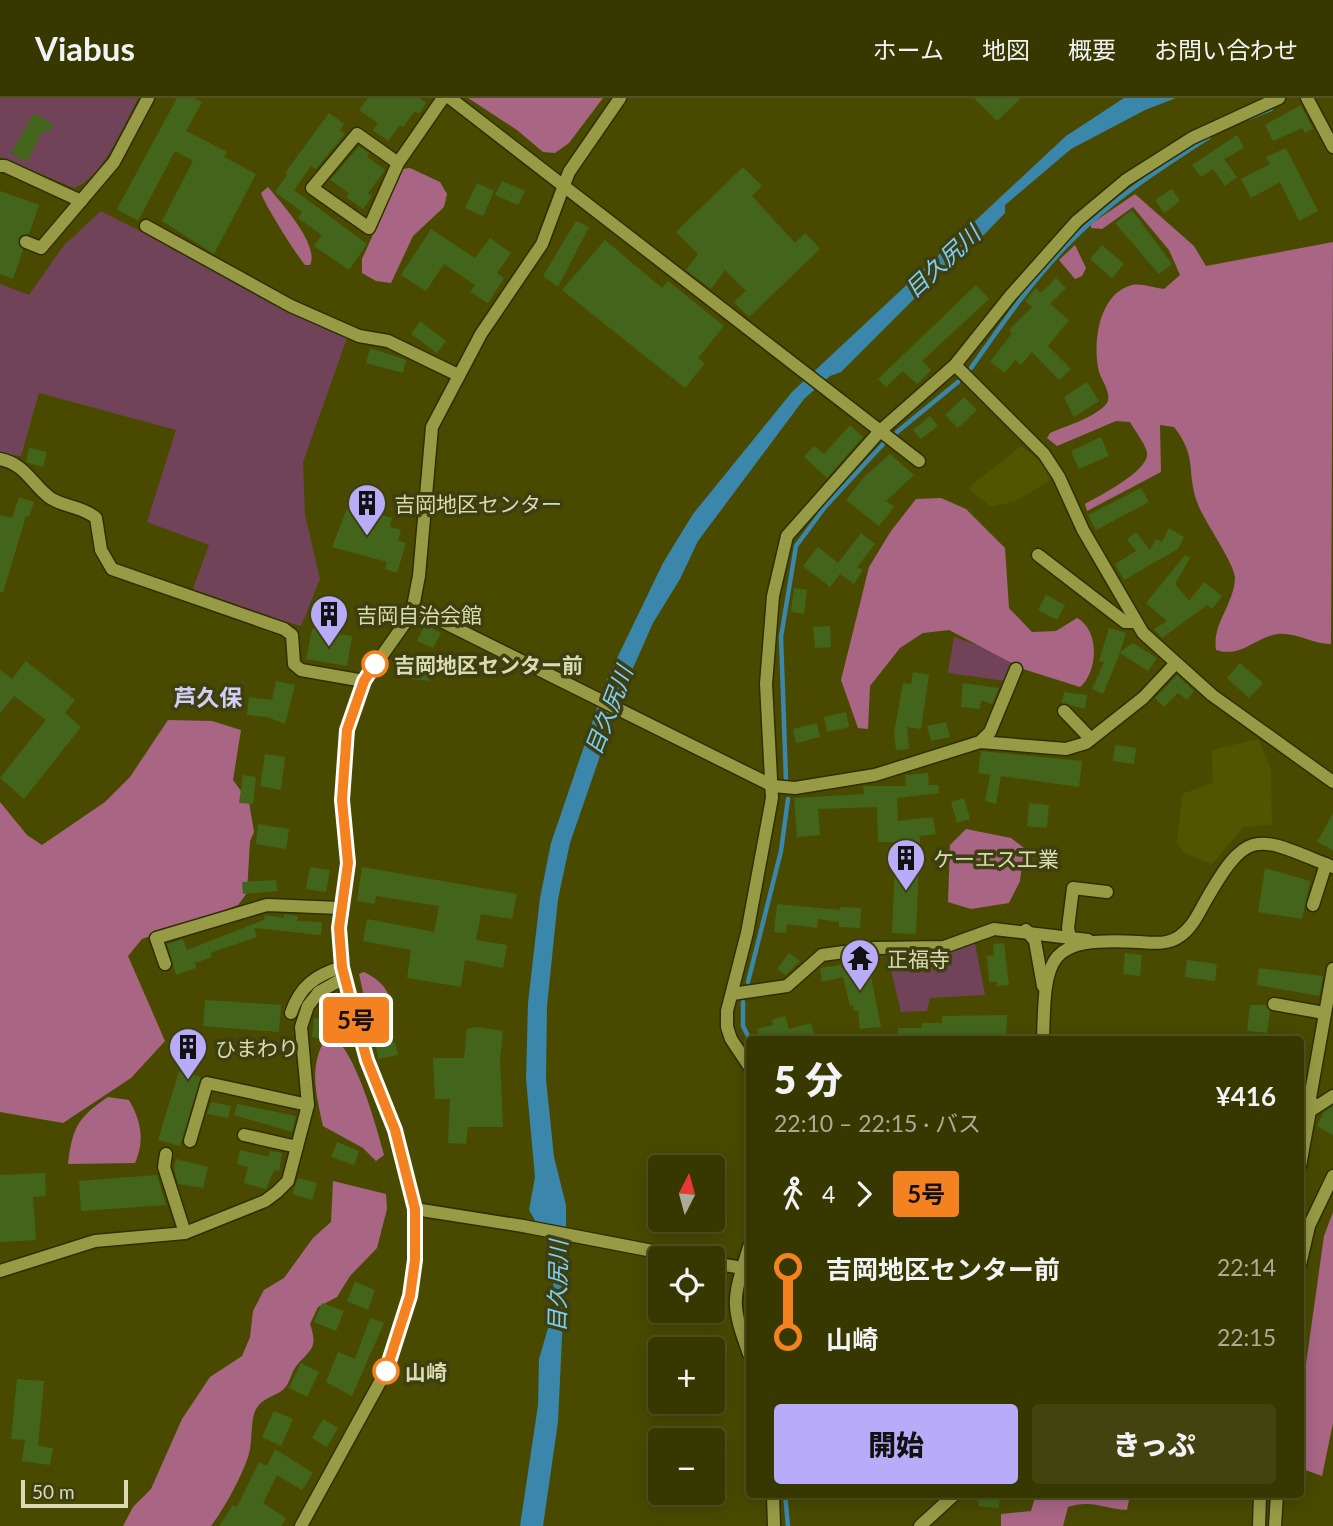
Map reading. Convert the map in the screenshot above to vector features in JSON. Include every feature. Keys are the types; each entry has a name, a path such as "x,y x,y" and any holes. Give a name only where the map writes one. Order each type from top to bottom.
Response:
{"street":[{"path":"26,242 41,248 81,201 114,162 148,98"},
{"path":"397,163 357,134 312,188 369,228 397,163 443,98"},
{"path":"450,98 565,185 839,402 919,461"},
{"path":"300,1526 386,1371 410,1296 416,1248 415,1209 395,1130 367,1060 343,972 340,908 348,863 342,800 347,730 364,681 405,623 413,607 419,576 432,427 481,334 541,244 565,185 586,145 620,98"},
{"path":"746,1061 727,1027 764,851 773,786 766,684 773,596 788,536 804,514 880,431 956,365 1011,295 1077,221 1126,180 1244,106 1279,98"},
{"path":"1307,98 1333,147"},
{"path":"0,166 81,201"},
{"path":"146,226 291,306 359,336 388,341 458,375"},
{"path":"956,365 1044,454 1059,477 1083,530 1135,622 1212,695 1333,782"},
{"path":"0,460 21,466 50,498 96,517 101,550 112,569 284,629 292,635 294,664 302,670 364,681"},
{"path":"1038,555 1125,622 1135,622"},
{"path":"413,607 773,786 795,788 875,775 980,742 1066,749 1091,739 1143,698 1176,663"},
{"path":"980,742 990,732 1016,669"},
{"path":"1064,711 1091,739"},
{"path":"732,994 787,986 822,955 873,948 944,947 993,929 1026,930 1070,941 1154,943 1180,936 1191,926 1235,854 1260,842 1275,844 1330,865 1313,905"},
{"path":"1044,986 1053,963 1070,941 1073,888 1107,892"},
{"path":"165,964 156,938 267,905 340,908"},
{"path":"1026,930 1035,941 1044,986 1043,1036"},
{"path":"1313,1107 1310,1098 1333,969"},
{"path":"291,1013 295,999 312,979 343,972"},
{"path":"0,1271 95,1241 185,1233 265,1201 277,1192 288,1181 308,1105 301,1027 308,1006 319,992 343,972"},
{"path":"1274,1004 1324,1013"},
{"path":"190,1141 207,1083 308,1105"},
{"path":"1304,1140 1307,1121 1313,1107 1333,1096"},
{"path":"244,1135 297,1147"},
{"path":"166,1154 164,1167 185,1233"},
{"path":"1304,1248 1309,1226 1333,1176"},
{"path":"415,1209 648,1250"},
{"path":"725,1265 745,1269 734,1301 734,1314 746,1346"},
{"path":"773,1498 775,1526"},
{"path":"920,1526 951,1498"},
{"path":"1259,1498 1259,1526"},
{"path":"1275,1526 1276,1498"}],"shaded area":[{"path":"0,98 138,98 103,162 84,183 74,188 0,157"},
{"path":"468,98 603,98 569,143 555,153 543,152 517,130"},
{"path":"410,168 440,182 447,194 444,207 413,236 391,283 376,281 362,273 362,259 403,169"},
{"path":"268,187 305,236 312,257 310,265 305,265 301,260 268,207 261,193"},
{"path":"1135,194 1194,246 1206,266 1333,242 1331,644 1277,634 1240,650 1216,650 1217,632 1231,598 1234,572 1197,502 1189,456 1174,427 1160,425 1161,472 1087,511 1085,504 1123,482 1141,467 1147,452 1144,444 1130,422 1116,421 1057,446 1047,438 1050,433 1096,413 1107,403 1106,388 1099,372 1097,347 1100,321 1112,298 1132,285 1164,289 1180,275 1169,250 1133,207 1102,229 1091,228 1091,224"},
{"path":"101,211 347,338 303,462 305,515 320,579 301,626 191,594 209,545 147,522 176,430 39,393 21,456 0,454 0,284 29,295 64,245"},
{"path":"1075,245 1086,268 1082,276 1075,279 1059,260"},
{"path":"1021,446 1042,462 1052,479 1016,501 991,507 968,488"},
{"path":"941,498 966,509 1005,548 1009,608 1032,632 1056,631 1077,618 1084,624 1093,641 1090,672 1080,687 1023,669 949,630 923,633 900,648 870,686 868,729 858,728 841,680 869,567 891,531 916,499"},
{"path":"954,637 1012,657 1006,681 948,673"},
{"path":"168,720 212,721 241,730 233,780 249,802 254,832 250,841 247,893 238,905 142,939 128,956 165,1041 131,1078 63,1123 0,1112 0,802 27,835 42,845 105,802 130,777"},
{"path":"1258,739 1271,769 1272,825 1243,827 1212,864 1186,854 1177,844 1182,794 1213,783 1212,750"},
{"path":"966,829 1011,838 1024,848 1020,881 1009,903 971,909 948,902 950,845"},
{"path":"975,943 985,995 930,998 927,1011 901,1012 888,958 891,953 945,952"},
{"path":"364,972 378,980 386,990 393,1018 389,1023 370,1023 359,974"},
{"path":"337,1040 352,1063 371,1111 384,1155 376,1161 363,1148 323,1126 318,1105 316,1063 323,1043"},
{"path":"108,1097 129,1100 136,1115 141,1138 135,1163 68,1164 78,1125 83,1117"},
{"path":"333,1181 386,1194 387,1209 377,1248 350,1276 337,1297 318,1307 310,1324 313,1343 310,1351 295,1368 284,1389 257,1407 248,1458 222,1510 211,1526 123,1526 133,1507 151,1489 182,1419 210,1377 242,1356 250,1337 253,1311 264,1290 284,1278 313,1238 331,1222"},
{"path":"1333,1212 1333,1423 1322,1476 1304,1469 1304,1378 1324,1236"},
{"path":"1035,1498 1129,1498 1127,1510 1091,1504 1068,1507 1063,1526 1001,1526 1001,1514 1031,1511"}],"water":[{"name":"目久尻川","path":"1124,98 1176,98 1145,110 1071,149 1005,205 1005,213 977,242 970,243 841,372 830,376 804,399 698,541 680,579 653,623 621,695 570,843 558,899 547,1006 546,1079 554,1157 566,1205 558,1422 543,1526 520,1526 538,1405 539,1359 555,1304 550,1247 529,1210 535,1177 526,1079 528,1003 540,898 551,843 607,679 663,563 693,514 792,392 1066,136"}],"building":[{"path":"177,98 194,98 202,102 186,131 227,152 224,157 256,174 214,254 162,221 193,161 175,151 138,221 117,209"},
{"path":"368,98 419,98 426,103 419,114 415,111 403,127 400,125 388,141 373,130 378,123 359,110"},
{"path":"974,98 1021,98 997,121"},
{"path":"1301,105 1313,129 1305,133 1302,128 1273,141 1265,125"},
{"path":"34,113 53,124 48,133 43,130 27,162 11,153"},
{"path":"329,113 344,124 340,130 345,134 316,169 311,166 294,190 367,244 349,270 314,246 322,235 298,218 302,212 275,192 287,175 285,173"},
{"path":"1237,135 1244,148 1224,159 1237,177 1225,186 1213,169 1201,177 1192,165"},
{"path":"359,146 369,153 367,157 385,170 368,193 372,196 363,209 346,197 349,193 330,180"},
{"path":"1286,148 1318,211 1299,221 1280,182 1251,198 1241,179 1270,164 1266,157"},
{"path":"743,167 762,186 752,196 795,243 805,233 820,249 749,317 734,302 746,291 725,270 711,289 686,270 698,254 676,232"},
{"path":"502,181 525,191 518,205 495,195"},
{"path":"477,183 494,191 483,216 465,208"},
{"path":"1172,189 1180,201 1164,213 1155,200"},
{"path":"0,191 39,205 29,234 21,235 18,239 23,250 13,279 0,274"},
{"path":"1132,210 1172,264 1159,274 1115,223"},
{"path":"576,221 589,227 558,287 543,276"},
{"path":"431,229 475,258 490,238 511,253 497,273 504,278 488,303 470,292 475,285 444,264 426,291 401,275"},
{"path":"605,240 662,288 668,281 724,326 698,358 705,363 685,388 562,290"},
{"path":"1102,245 1124,264 1112,278 1090,259"},
{"path":"1056,278 1066,288 1050,304 1069,320 1048,346 1071,369 1059,380 1032,352 1021,365 1015,360 1005,373 990,362 1012,333 1009,330 1032,307 1025,301 1036,288 1041,293"},
{"path":"976,285 989,299 922,361 931,370 917,384 903,371 886,387 878,379"},
{"path":"420,321 446,341 437,353 411,334"},
{"path":"370,348 406,360 403,373 366,363"},
{"path":"1087,382 1099,401 1074,417 1064,397"},
{"path":"964,397 977,410 958,428 945,415"},
{"path":"930,416 938,426 921,439 913,430"},
{"path":"850,425 863,437 827,478 804,457 814,446 824,454"},
{"path":"1101,437 1109,456 1079,469 1071,451"},
{"path":"29,448 47,452 43,467 26,462"},
{"path":"890,454 914,475 886,501 894,507 879,526 846,500 865,476"},
{"path":"1141,488 1149,502 1096,530 1088,515"},
{"path":"19,497 34,502 29,517 26,516 3,593 0,592 0,515 12,518"},
{"name":"吉岡地区センター","path":"348,506 392,518 390,527 401,530 398,540 406,543 397,573 385,569 387,562 332,547"},
{"path":"1169,528 1184,537 1178,549 1124,580 1115,564 1136,551 1127,539 1136,532 1150,550 1156,539 1162,542"},
{"path":"861,533 875,544 857,567 863,570 854,584 840,574 830,587 803,566 818,547 838,563"},
{"path":"1185,555 1190,558 1175,584 1189,601 1204,582 1222,596 1212,609 1207,605 1162,638 1154,629 1167,621 1146,603"},
{"path":"794,588 807,590 804,614 791,612"},
{"path":"1046,595 1065,605 1057,620 1038,610"},
{"name":"吉岡自治会館","path":"318,615 337,619 333,633 352,636 347,666 306,659 312,629 315,629"},
{"path":"425,625 441,633 433,648 417,641"},
{"path":"830,626 831,647 815,648 813,627"},
{"path":"1109,628 1126,633 1120,652 1133,643 1157,658 1148,671 1120,653 1103,694 1092,689 1104,662 1099,661"},
{"path":"26,661 75,700 65,713 81,727 24,799 0,778 46,720 14,696 0,713 0,670 12,679"},
{"path":"409,662 431,665 429,681 406,678"},
{"path":"1240,663 1263,683 1249,698 1227,678"},
{"path":"913,672 929,675 921,729 907,727 909,749 896,750 894,733 903,683 911,684"},
{"path":"1177,675 1194,691 1187,700 1178,693 1164,707 1155,698"},
{"path":"276,681 295,685 285,724 267,717 247,715 249,697 272,700"},
{"path":"963,683 999,688 992,704 981,700 980,709 961,707"},
{"path":"1064,692 1087,695 1085,709 1062,703"},
{"path":"846,712 849,727 827,732 824,717"},
{"path":"946,722 950,737 931,741 927,726"},
{"path":"817,723 820,737 796,743 793,729"},
{"path":"1115,745 1136,748 1134,764 1113,761"},
{"path":"981,751 1082,761 1079,787 1001,776 996,804 985,801 990,775 978,773"},
{"path":"265,754 285,757 281,790 260,786"},
{"path":"928,773 929,785 938,785 939,793 897,798 898,821 933,817 936,834 920,836 916,934 892,933 896,842 878,842 877,807 818,809 820,835 797,837 794,798 864,794 863,786 906,786 905,775"},
{"path":"243,775 256,777 253,804 239,803"},
{"path":"964,798 970,819 957,823 951,802"},
{"path":"1029,803 1049,805 1047,828 1027,826"},
{"path":"1333,813 1333,850 1317,842"},
{"path":"258,824 289,829 286,849 256,844"},
{"path":"310,867 330,870 326,892 306,889"},
{"path":"362,867 517,894 512,919 481,914 476,940 507,945 503,968 465,960 461,987 407,978 411,950 363,941 367,919 434,932 439,906 376,896 375,904 357,901"},
{"path":"1265,868 1310,881 1302,919 1258,912"},
{"path":"276,880 277,891 243,894 242,882"},
{"path":"777,904 840,910 840,907 861,908 860,928 839,927 839,922 818,919 817,928 787,924 786,933 774,932"},
{"path":"284,914 298,916 297,921 322,922 321,935 254,928 257,937 210,953 212,957 195,963 196,968 176,975 167,944 183,939 187,950 264,920 265,915 284,918"},
{"path":"1004,943 1009,985 997,986 997,982 989,982 987,956 994,955 993,944"},
{"path":"789,953 800,961 786,975 777,969"},
{"path":"1125,953 1142,955 1140,976 1123,974"},
{"path":"1187,960 1217,964 1215,981 1185,977"},
{"path":"851,963 855,979 871,976 881,1027 860,1029 858,1010 854,1011 853,1005 850,1006 843,977 822,982 820,968"},
{"path":"1259,968 1323,976 1319,996 1257,985"},
{"path":"205,1000 281,1005 279,1032 203,1026"},
{"path":"1250,1005 1266,1005 1270,1012 1267,1033 1247,1031"},
{"path":"1007,1015 1006,1036 897,1036 898,1028 922,1028 922,1023 942,1023 942,1016"},
{"path":"785,1016 789,1029 811,1023 815,1036 759,1036 757,1029 773,1025 772,1020"},
{"path":"314,1018 330,1020 328,1039 312,1037"},
{"path":"477,1027 503,1031 500,1059 503,1127 468,1127 466,1144 448,1143 450,1099 435,1099 433,1058 464,1058 467,1029"},
{"path":"395,1042 398,1055 378,1059 376,1045"},
{"path":"179,1071 201,1077 180,1146 158,1140"},
{"path":"211,1102 231,1106 228,1118 207,1114"},
{"path":"237,1104 296,1116 292,1132 234,1115"},
{"path":"1333,1106 1333,1135 1317,1126 1324,1112"},
{"path":"337,1142 359,1151 354,1165 331,1157"},
{"path":"240,1150 269,1157 270,1151 282,1153 279,1171 274,1170 266,1189 244,1183 248,1167 237,1164"},
{"path":"176,1159 208,1167 203,1188 178,1184 174,1169"},
{"path":"45,1173 46,1196 33,1197 36,1240 0,1242 0,1175"},
{"path":"157,1175 166,1205 81,1211 79,1181"},
{"path":"298,1178 317,1183 312,1200 292,1194"},
{"path":"355,1282 375,1290 368,1310 347,1301"},
{"path":"322,1303 344,1311 336,1331 314,1322"},
{"path":"370,1318 384,1323 352,1396 326,1382 338,1352 355,1359"},
{"path":"301,1363 319,1372 307,1397 289,1388"},
{"path":"17,1379 44,1381 38,1446 53,1448 50,1465 22,1461 25,1440 11,1439"},
{"path":"274,1411 293,1419 281,1446 262,1437"},
{"path":"323,1419 338,1428 327,1447 312,1438"},
{"path":"275,1449 313,1473 302,1490 277,1475 263,1503 286,1518 281,1526 219,1526 233,1505 237,1507 259,1462 267,1466"},
{"path":"979,1498 1000,1498 999,1508 978,1506"}],"waterway":[{"path":"1249,118 1271,109"},
{"path":"971,368 1031,286 1086,226 1120,198 1209,137"},
{"path":"897,432 958,382"},
{"path":"786,780 781,637 796,546 825,507 884,443"},
{"path":"748,982 781,851 788,799"},
{"path":"743,1002 743,1026 748,1036"},
{"path":"785,1498 788,1526"}],"bus line":[{"name":"5号","path":"375,664 355,701 347,730 342,800 348,863 339,928 344,978 367,1060 395,1130 417,1224 410,1296 386,1371"}],"place":[{"name":"吉岡地区センター","path":"367,537"},
{"name":"吉岡自治会館","path":"329,648"},
{"name":"吉岡地区センター前","path":"375,664"},
{"name":"ケーエス工業","path":"906,892"},
{"name":"正福寺","path":"860,992"},
{"name":"ひまわり","path":"188,1081"},
{"name":"山崎","path":"386,1371"}],"district":[{"name":"芦久保","path":"208,697"}]}
